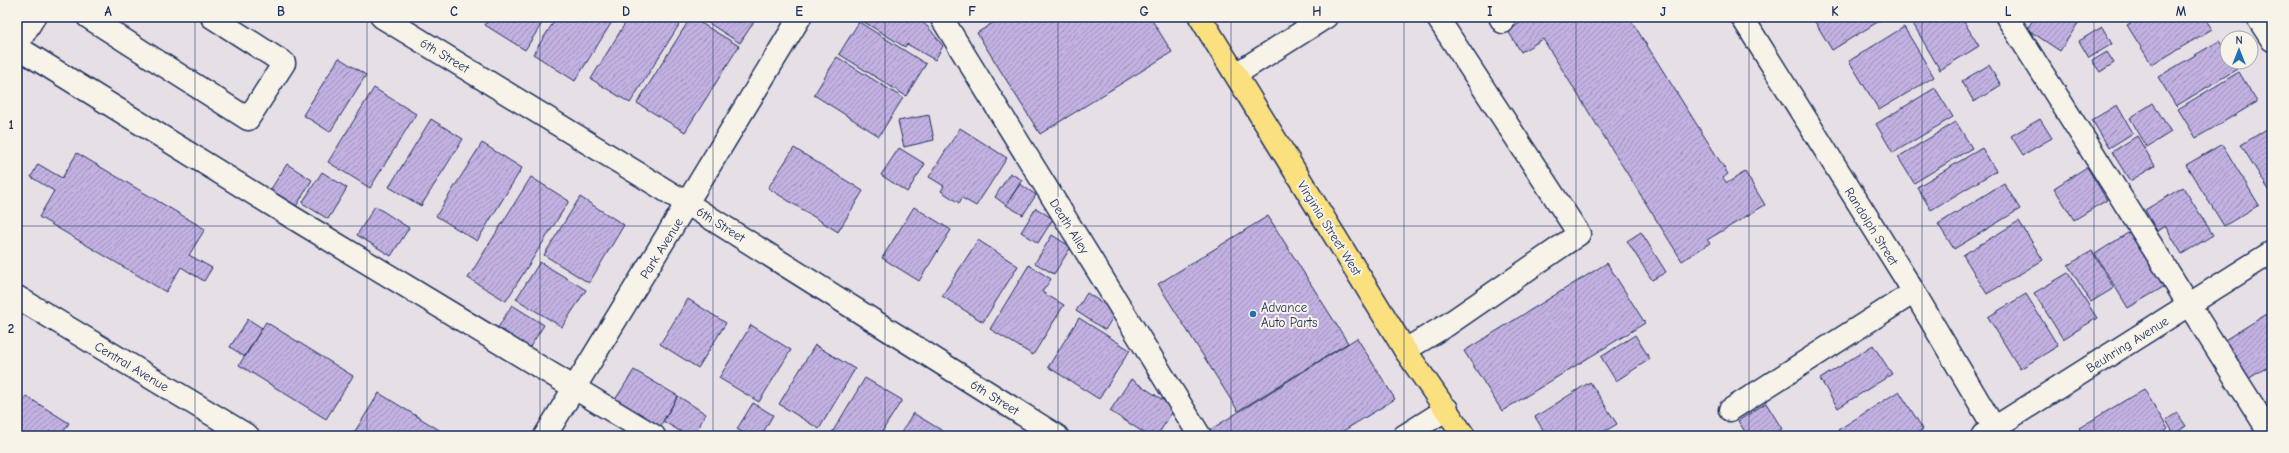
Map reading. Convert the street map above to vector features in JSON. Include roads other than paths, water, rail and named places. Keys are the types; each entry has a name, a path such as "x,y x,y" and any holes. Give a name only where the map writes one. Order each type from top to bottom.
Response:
{"main road":[{"name":"Virginia Street West","path":"1200,17 1405,350 1447,409 1464,436"}],"street":[{"path":"34,17 17,46 302,223 654,436"},
{"path":"88,17 248,119 284,63 212,17"},
{"name":"6th Street","path":"382,17 688,204 1057,436"},
{"name":"Death Alley","path":"940,17 1200,436"},
{"path":"1236,74 1326,17"},
{"path":"1405,350 1447,325 1579,234 1437,17"},
{"name":"Randolph Street","path":"1742,17 1914,292 1992,433"},
{"path":"2007,17 2272,436"},
{"path":"2257,17 2272,40"},
{"name":"Park Avenue","path":"545,436 688,204 796,19"},
{"name":"Beuhring Avenue","path":"1992,433 2272,252"},
{"path":"1730,410 1914,292"},
{"name":"Central Avenue","path":"17,297 248,436"},
{"path":"1404,436 1447,409"}],"place":[{"name":"Advance Auto Parts","path":"1253,314"}]}
